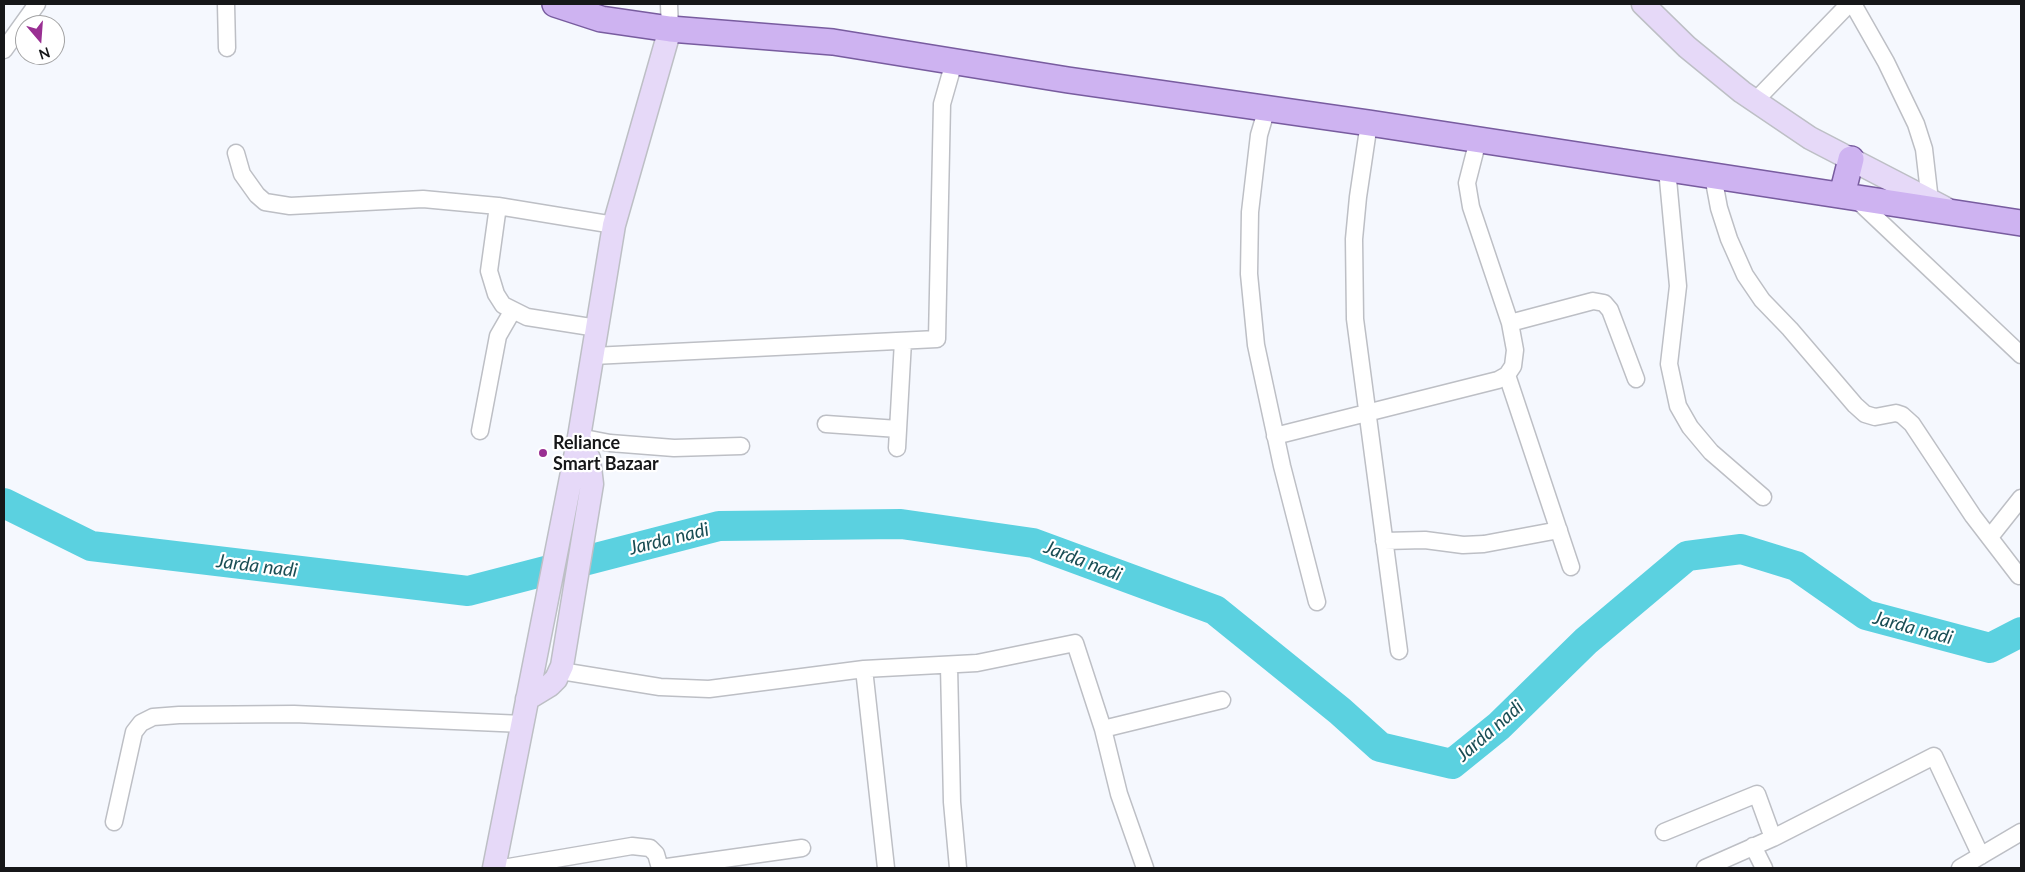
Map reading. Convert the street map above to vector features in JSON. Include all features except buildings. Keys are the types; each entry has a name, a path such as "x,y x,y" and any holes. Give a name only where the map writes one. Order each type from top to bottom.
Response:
{"main road":[{"path":"555,4 601,19 670,29 833,42 954,62 1369,123 2021,223"},
{"path":"1848,196 1851,160"}],"street":[{"path":"4,50 37,4"},
{"path":"226,4 227,48"},
{"path":"494,868 579,437 614,225 670,29 669,4"},
{"path":"1643,4 1687,47 1755,101 1810,138 1956,213"},
{"path":"1755,101 1851,4 1886,62 1916,124 1924,149 1930,201"},
{"path":"593,356 937,339 942,104 954,62"},
{"path":"1267,108 1259,134 1250,212 1249,274 1256,345 1275,436 1317,602"},
{"path":"1369,123 1358,197 1354,277 1357,347 1399,651"},
{"path":"1275,436 1498,380 1507,375 1513,366 1515,350 1510,323 1471,208 1467,183 1478,140"},
{"path":"236,153 242,174 256,195 265,202 290,206 423,199 498,206 614,225"},
{"path":"1667,169 1678,286 1669,364 1678,406 1690,427 1711,452 1763,497"},
{"path":"1712,176 1719,208 1729,239 1745,275 1762,300 1865,414 1875,416 1896,413 1902,415 1912,424 2019,576"},
{"path":"1848,196 2021,355"},
{"path":"498,206 489,271 496,294 504,306 527,317 597,328"},
{"path":"1510,323 1593,301 1604,302 1610,310 1636,379"},
{"path":"480,431 498,336 514,310"},
{"path":"897,448 902,341"},
{"path":"1507,375 1571,567"},
{"path":"826,424 898,429"},
{"path":"579,437 610,443 674,448 741,446"},
{"path":"528,695 550,685 561,669 591,497 592,468 579,437"},
{"path":"1990,537 2021,498"},
{"path":"1384,541 1425,540 1463,545 1484,544 1559,530"},
{"path":"561,669 684,689 708,688 864,669 949,666 1007,658 1075,643 1102,729 1119,794 1145,868"},
{"path":"949,666 952,802 958,868"},
{"path":"864,669 886,868"},
{"path":"1102,729 1222,700"},
{"path":"114,822 134,732 141,723 153,717 294,714 523,724"},
{"path":"1705,868 1773,838 1934,756 1981,856"},
{"path":"1664,832 1757,794 1773,838"},
{"path":"1960,868 2021,832"},
{"path":"503,868 632,846 650,848 656,854 660,868 802,848"},
{"path":"1754,846 1764,868"}],"waterway":[{"name":"Jarda nadi","path":"4,503 91,546 468,591 719,526 901,524 1033,543 1215,610 1340,711 1380,747 1452,764 1499,726 1586,641 1687,556 1741,549 1796,566 1866,615 1990,648 2021,632"}],"place":[{"name":"Reliance Smart Bazaar","path":"543,453"}]}
